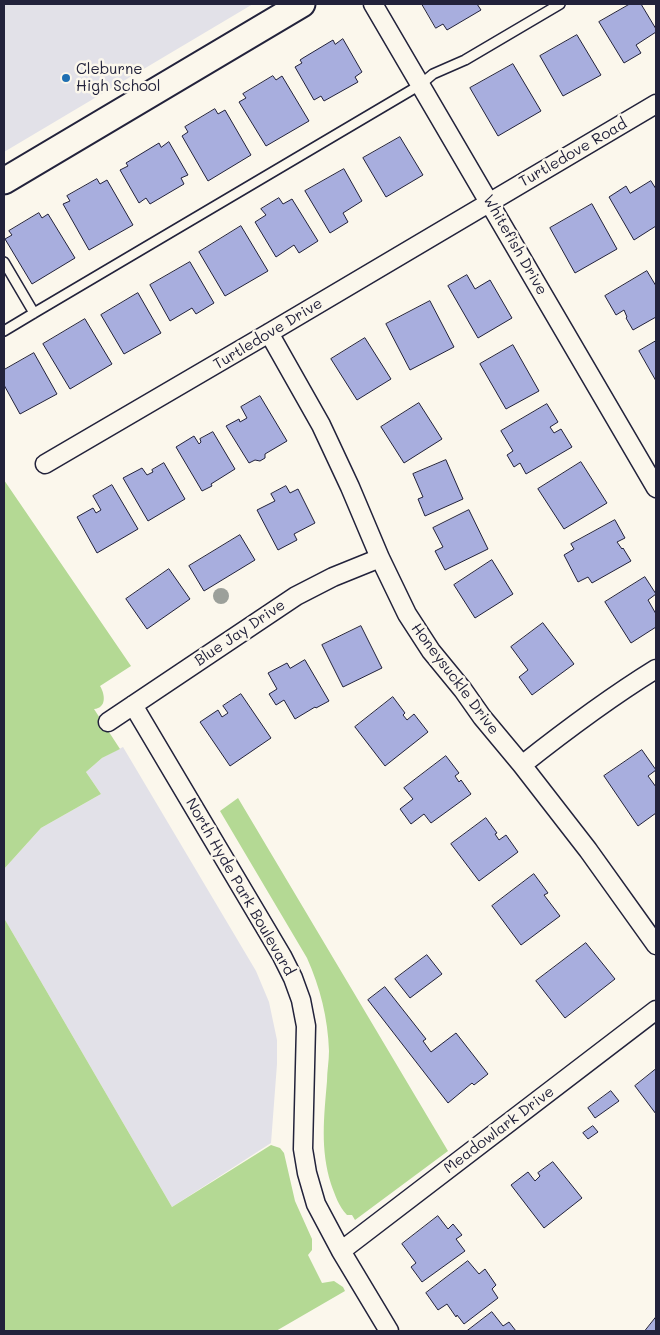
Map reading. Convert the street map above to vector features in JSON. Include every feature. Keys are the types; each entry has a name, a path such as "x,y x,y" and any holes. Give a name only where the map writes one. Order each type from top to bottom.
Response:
{"street":[{"path":"4,180 302,4"},
{"name":"Whitefish Drive","path":"373,4 656,488"},
{"name":"Turtledove Road","path":"489,202 656,104"},
{"name":"Turtledove Drive","path":"45,464 489,202"},
{"name":"Honeysuckle Drive","path":"269,333 321,425 407,614 431,651 588,850 656,945"},
{"name":"Blue Jay Drive","path":"108,722 296,596 333,577 380,558"},
{"path":"522,765 596,709 656,670"},
{"name":"North Hyde Park Boulevard","path":"134,705 282,956 293,978 301,1000 306,1026 303,1150 307,1173 316,1204 389,1331"},
{"name":"Meadowlark Drive","path":"342,1251 656,1010"}],"lane":[{"path":"4,331 420,85 433,74 465,60 560,4"},
{"path":"4,262 34,313"}],"shaded area":[{"name":"Cleburne High School","path":"4,4 253,4 4,152"},
{"path":"123,747 256,971 269,1002 277,1040 271,1143 172,1207 4,918 4,869 41,828 101,794 86,772 102,758"}],"green space":[{"path":"4,480 131,666 100,686 104,700 101,706 94,709 120,749 102,758 86,772 101,794 41,828 4,869"},
{"path":"238,798 448,1151 355,1220 352,1215 347,1215 338,1201 331,1184 325,1158 324,1120 329,1051 325,1015 316,980 307,958 220,811"},
{"path":"4,918 172,1207 271,1145 280,1148 284,1153 295,1201 312,1239 312,1250 308,1255 322,1283 334,1281 343,1287 345,1291 276,1331 4,1331"}],"building":[{"path":"422,4 477,4 481,10 447,30 443,24 436,28"},
{"path":"630,4 641,4 656,32 636,45 641,53 624,63 599,22"},
{"path":"577,35 601,75 563,96 540,56"},
{"path":"343,39 362,72 355,77 358,82 324,101 321,96 314,100 295,67 302,63 300,60 333,40 335,44"},
{"path":"513,64 541,111 498,136 470,88"},
{"path":"273,76 276,80 282,76 309,121 266,146 239,102 246,98 243,94"},
{"path":"215,109 218,114 225,110 251,155 208,181 182,136 188,132 185,127"},
{"path":"400,137 423,175 386,197 363,158"},
{"path":"169,142 188,175 181,178 184,184 150,204 146,198 139,203 120,170 128,166 126,163 159,143 161,147"},
{"path":"344,169 362,201 343,213 348,222 330,233 305,191"},
{"path":"97,179 100,184 107,180 133,225 89,250 63,204 70,201 67,196"},
{"path":"651,181 656,189 656,226 634,240 609,197 626,186 630,193"},
{"path":"279,198 283,204 292,199 318,241 299,253 294,245 276,257 255,222 266,215 261,209"},
{"path":"592,204 617,249 575,273 550,228"},
{"path":"39,213 42,218 48,214 75,258 32,284 5,239 12,235 9,231"},
{"path":"241,226 268,271 225,296 199,252"},
{"path":"190,262 214,303 196,314 192,308 170,321 150,285"},
{"path":"647,271 656,286 656,317 633,330 624,310 616,315 605,296"},
{"path":"467,275 475,289 490,280 512,318 478,338 448,286"},
{"path":"138,293 161,333 124,354 101,315"},
{"path":"430,301 454,347 410,370 386,324"},
{"path":"85,319 112,364 70,389 43,344"},
{"path":"365,338 391,379 357,400 331,359"},
{"path":"656,341 656,381 639,351"},
{"path":"513,345 539,391 506,409 480,364"},
{"path":"34,353 57,394 20,414 4,385 4,370"},
{"path":"260,396 287,441 265,454 265,458 260,461 255,460 249,463 226,426 239,419 240,422 247,418 241,407"},
{"path":"419,403 442,439 404,463 381,427"},
{"path":"547,404 558,422 550,427 554,433 561,429 572,447 526,474 520,463 514,467 507,455 513,451 501,431"},
{"path":"213,432 235,469 202,491 176,447 194,436 199,444 201,442 200,439"},
{"path":"446,460 463,499 425,516 418,499 423,497 413,474"},
{"path":"581,462 607,503 564,529 538,489"},
{"path":"164,463 185,499 148,521 123,478 142,468 147,475"},
{"path":"112,485 138,529 97,553 77,517 93,508 96,513 101,510 93,496"},
{"path":"286,486 290,493 298,489 315,523 294,534 297,540 278,550 257,510 275,501 271,494"},
{"path":"469,510 488,549 445,570 435,551 443,547 433,528"},
{"path":"615,520 625,538 617,542 631,561 592,583 588,577 578,582 564,555 574,549 571,544"},
{"path":"240,535 255,560 204,591 189,566"},
{"path":"492,560 513,594 475,618 454,585"},
{"path":"169,569 190,599 147,629 126,599"},
{"path":"645,577 656,594 648,600 656,614 656,627 631,643 605,602"},
{"path":"543,623 574,664 532,695 519,677 528,670 511,647"},
{"path":"361,626 382,668 343,687 322,645"},
{"path":"305,660 329,701 295,719 284,700 276,705 269,694 277,689 268,673 287,663 290,668"},
{"path":"241,694 271,738 230,766 200,722 218,710 222,717 228,713 223,706"},
{"path":"393,697 405,713 403,715 407,720 414,714 428,732 385,766 355,727"},
{"path":"642,750 656,770 648,776 656,787 656,813 638,826 604,776"},
{"path":"446,756 459,773 455,776 459,782 461,780 471,794 431,823 424,814 411,824 400,809 413,799 404,788"},
{"path":"486,818 497,833 495,834 499,840 506,835 518,852 479,881 451,844"},
{"path":"534,874 548,893 544,895 560,916 521,945 492,906"},
{"path":"586,943 615,979 565,1018 536,981"},
{"path":"427,955 442,974 410,998 395,979"},
{"path":"385,987 426,1039 423,1041 431,1052 456,1033 488,1074 474,1085 472,1083 448,1103 368,1000"},
{"path":"656,1069 656,1114 635,1086"},
{"path":"611,1091 619,1101 595,1118 588,1108"},
{"path":"593,1126 598,1132 588,1139 583,1133"},
{"path":"553,1162 582,1198 544,1228 511,1185 528,1172 535,1181 540,1176 538,1173"},
{"path":"438,1216 448,1229 453,1224 462,1235 456,1239 465,1251 422,1282 411,1267 416,1263 402,1244"},
{"path":"468,1261 479,1274 485,1269 496,1285 492,1289 498,1298 464,1324 457,1315 456,1317 447,1304 438,1310 426,1293"},
{"path":"492,1312 503,1326 509,1322 516,1331 467,1331"},
{"path":"656,1317 656,1331 645,1331"}],"place":[{"name":"Cleburne High School","path":"66,78"}]}
